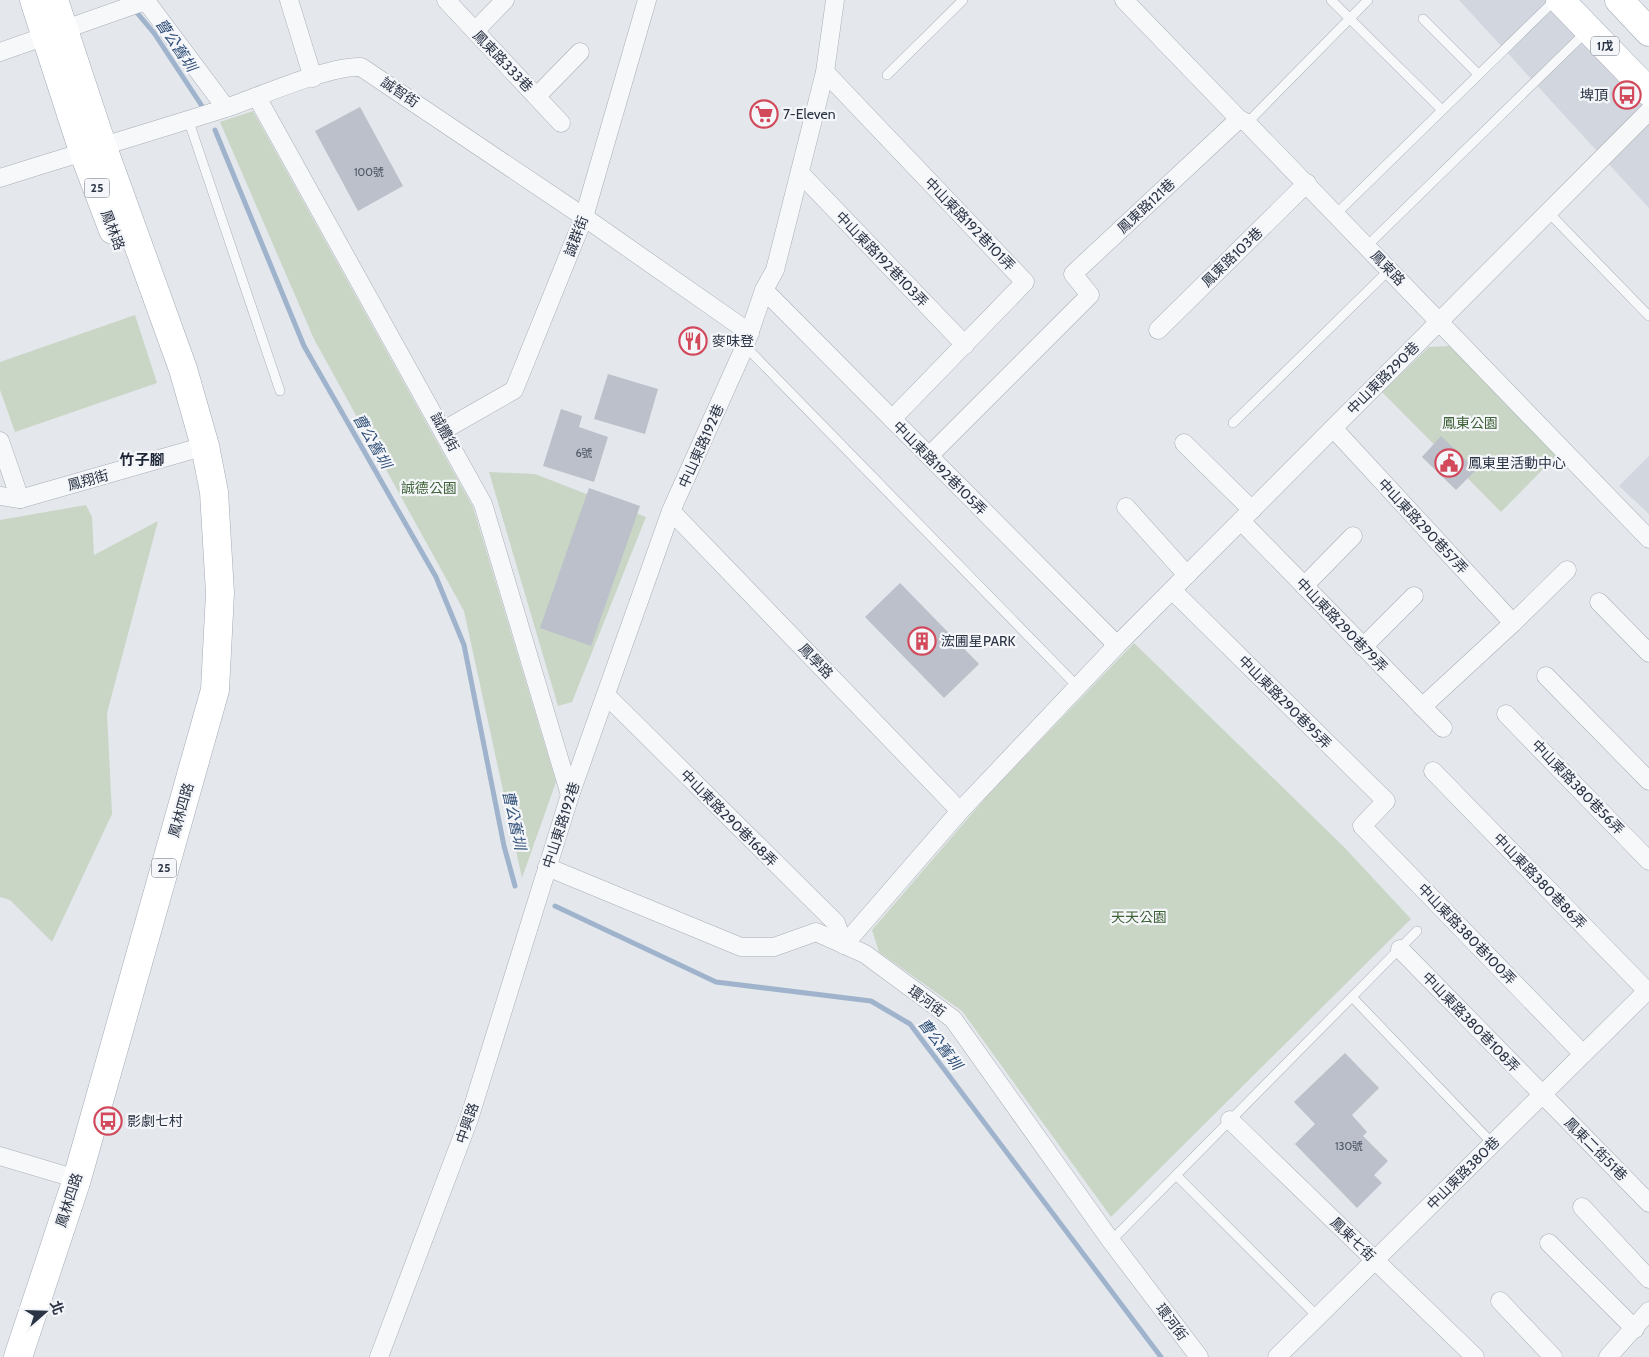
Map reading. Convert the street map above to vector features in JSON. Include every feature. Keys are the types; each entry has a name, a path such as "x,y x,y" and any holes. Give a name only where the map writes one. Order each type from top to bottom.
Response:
{"main road":[{"name":"鳳林路","path":"34,0 55,33 92,148 175,371"},
{"name":"鳳林路","path":"54,0 55,33"},
{"name":"1戊","path":"1560,0 1649,92"},
{"path":"1619,0 1649,32"},
{"name":"鳳林四路","path":"18,1357 68,1177 197,690 202,593 196,494 196,450 175,371"},
{"name":"鳳林四路","path":"0,1352 68,1177"}],"street":[{"path":"0,52 147,0 226,108"},
{"path":"289,0 313,78"},
{"name":"鳳東路333巷","path":"446,0 561,123"},
{"path":"474,31 505,0"},
{"name":"誠群街","path":"444,430 514,390 584,216 647,0"},
{"name":"中山東路192巷","path":"541,885 570,795 671,512 748,339 764,290 774,270 825,72 835,0"},
{"name":"鳳東路","path":"1133,3 1243,121 1307,184 1649,539"},
{"path":"537,96 580,52"},
{"name":"誠智街","path":"0,178 226,108 313,78 353,67 369,71 584,216 748,339"},
{"name":"中山東路192巷101弄","path":"825,72 1025,282 892,419"},
{"name":"誠體街","path":"257,97 444,430 483,504 570,795"},
{"name":"中山東路290巷","path":"844,946 960,811 1117,646 1649,111"},
{"name":"鳳東路121巷","path":"928,456 1090,295 1073,274 1243,121"},
{"name":"中山東路192巷103弄","path":"800,172 964,345"},
{"name":"鳳東路103巷","path":"1158,330 1307,184"},
{"name":"中山東路192巷105弄","path":"764,290 1117,646"},
{"name":"中山東路290巷57弄","path":"1333,428 1513,623"},
{"path":"0,441 20,499"},
{"name":"中山東路290巷79弄","path":"1184,443 1304,586 1443,728"},
{"name":"鳳翔街","path":"0,496 20,499 196,450"},
{"path":"1126,506 1187,575"},
{"name":"鳳學路","path":"671,512 960,811"},
{"path":"1304,586 1353,536"},
{"path":"1422,707 1567,570"},
{"name":"中山東路290巷95弄","path":"1172,590 1386,801 1374,814"},
{"path":"1364,647 1414,596"},
{"path":"1599,602 1649,653"},
{"path":"1546,676 1649,781"},
{"name":"中山東路290巷168弄","path":"606,695 836,922 844,946"},
{"name":"中山東路380巷56弄","path":"1506,714 1649,860"},
{"name":"中山東路380巷86弄","path":"1433,771 1648,991"},
{"name":"中山東路380巷100弄","path":"1374,814 1362,826 1583,1054"},
{"name":"環河街","path":"547,867 741,947 774,947 816,932 865,954 953,1019 1111,1241 1199,1357"},
{"name":"中興路","path":"379,1357 469,1119 541,885"},
{"name":"中山東路380巷108弄","path":"1400,949 1542,1095"},
{"name":"中山東路380巷","path":"1277,1357 1648,991"},
{"name":"鳳東二街51巷","path":"1542,1095 1649,1202"},
{"name":"鳳東七街","path":"1230,1120 1475,1357"},
{"path":"0,1156 68,1177"},
{"path":"1582,1207 1649,1279"},
{"path":"1549,1243 1644,1322 1608,1357"},
{"path":"1500,1301 1553,1357"}],"lane":[{"path":"887,75 963,0"},
{"path":"1331,0 1442,110"},
{"path":"1243,121 1368,0"},
{"path":"1336,214 1555,0"},
{"path":"1423,19 1478,74"},
{"path":"1367,246 1588,29"},
{"path":"188,119 280,391"},
{"path":"1548,212 1649,316"},
{"path":"1233,423 1389,270"},
{"path":"748,339 1078,687"},
{"path":"1111,1241 1418,931"},
{"path":"1352,997 1493,1144"},
{"path":"1176,1175 1318,1317"}],"shaded area":[{"path":"1459,0 1547,0 1649,104 1649,208"},
{"path":"1649,456 1649,514 1619,486"}],"green space":[{"name":"誠德公園","path":"253,111 473,507 556,782 522,878 464,611 314,339 220,122"},
{"path":"135,315 157,383 15,432 0,390 0,362"},
{"name":"鳳東公園","path":"1450,346 1558,454 1501,512 1382,392 1429,347"},
{"path":"489,472 535,474 646,517 572,702 558,706"},
{"path":"86,505 92,517 94,555 158,521 107,713 112,814 52,942 10,900 0,897 0,520"},
{"name":"天天公園","path":"1134,643 1344,847 1411,919 1111,1217 962,1011 879,952 872,930 988,795"}],"building":[{"path":"360,107 403,186 358,211 315,131"},
{"path":"608,374 658,389 645,434 594,419"},
{"path":"561,409 582,416 579,427 608,437 594,482 543,466"},
{"name":"鳳東里活動中心","path":"1441,436 1476,470 1456,490 1422,457"},
{"path":"589,488 640,506 591,646 540,628"},
{"name":"浤圃星PARK","path":"900,583 979,664 944,698 865,617"},
{"path":"1345,1053 1379,1088 1352,1115 1367,1132 1363,1136 1388,1161 1374,1175 1382,1183 1357,1208 1295,1144 1315,1124 1294,1102"}],"waterway":[{"name":"曹公舊圳","path":"133,8 154,33 202,106"},
{"name":"曹公舊圳","path":"215,130 304,346 436,577 464,645 504,846 515,886"},
{"name":"曹公舊圳","path":"555,906 716,982 871,1001 910,1024 1161,1357"}],"place":[{"name":"埤頂","path":"1627,95"},
{"name":"7-Eleven","path":"764,114"},
{"name":"麥味登","path":"693,341"},
{"name":"鳳東里活動中心","path":"1449,463"},
{"name":"浤圃星PARK","path":"922,641"},
{"name":"影劇七村","path":"108,1121"}],"district":[{"name":"竹子腳","path":"142,460"}]}
